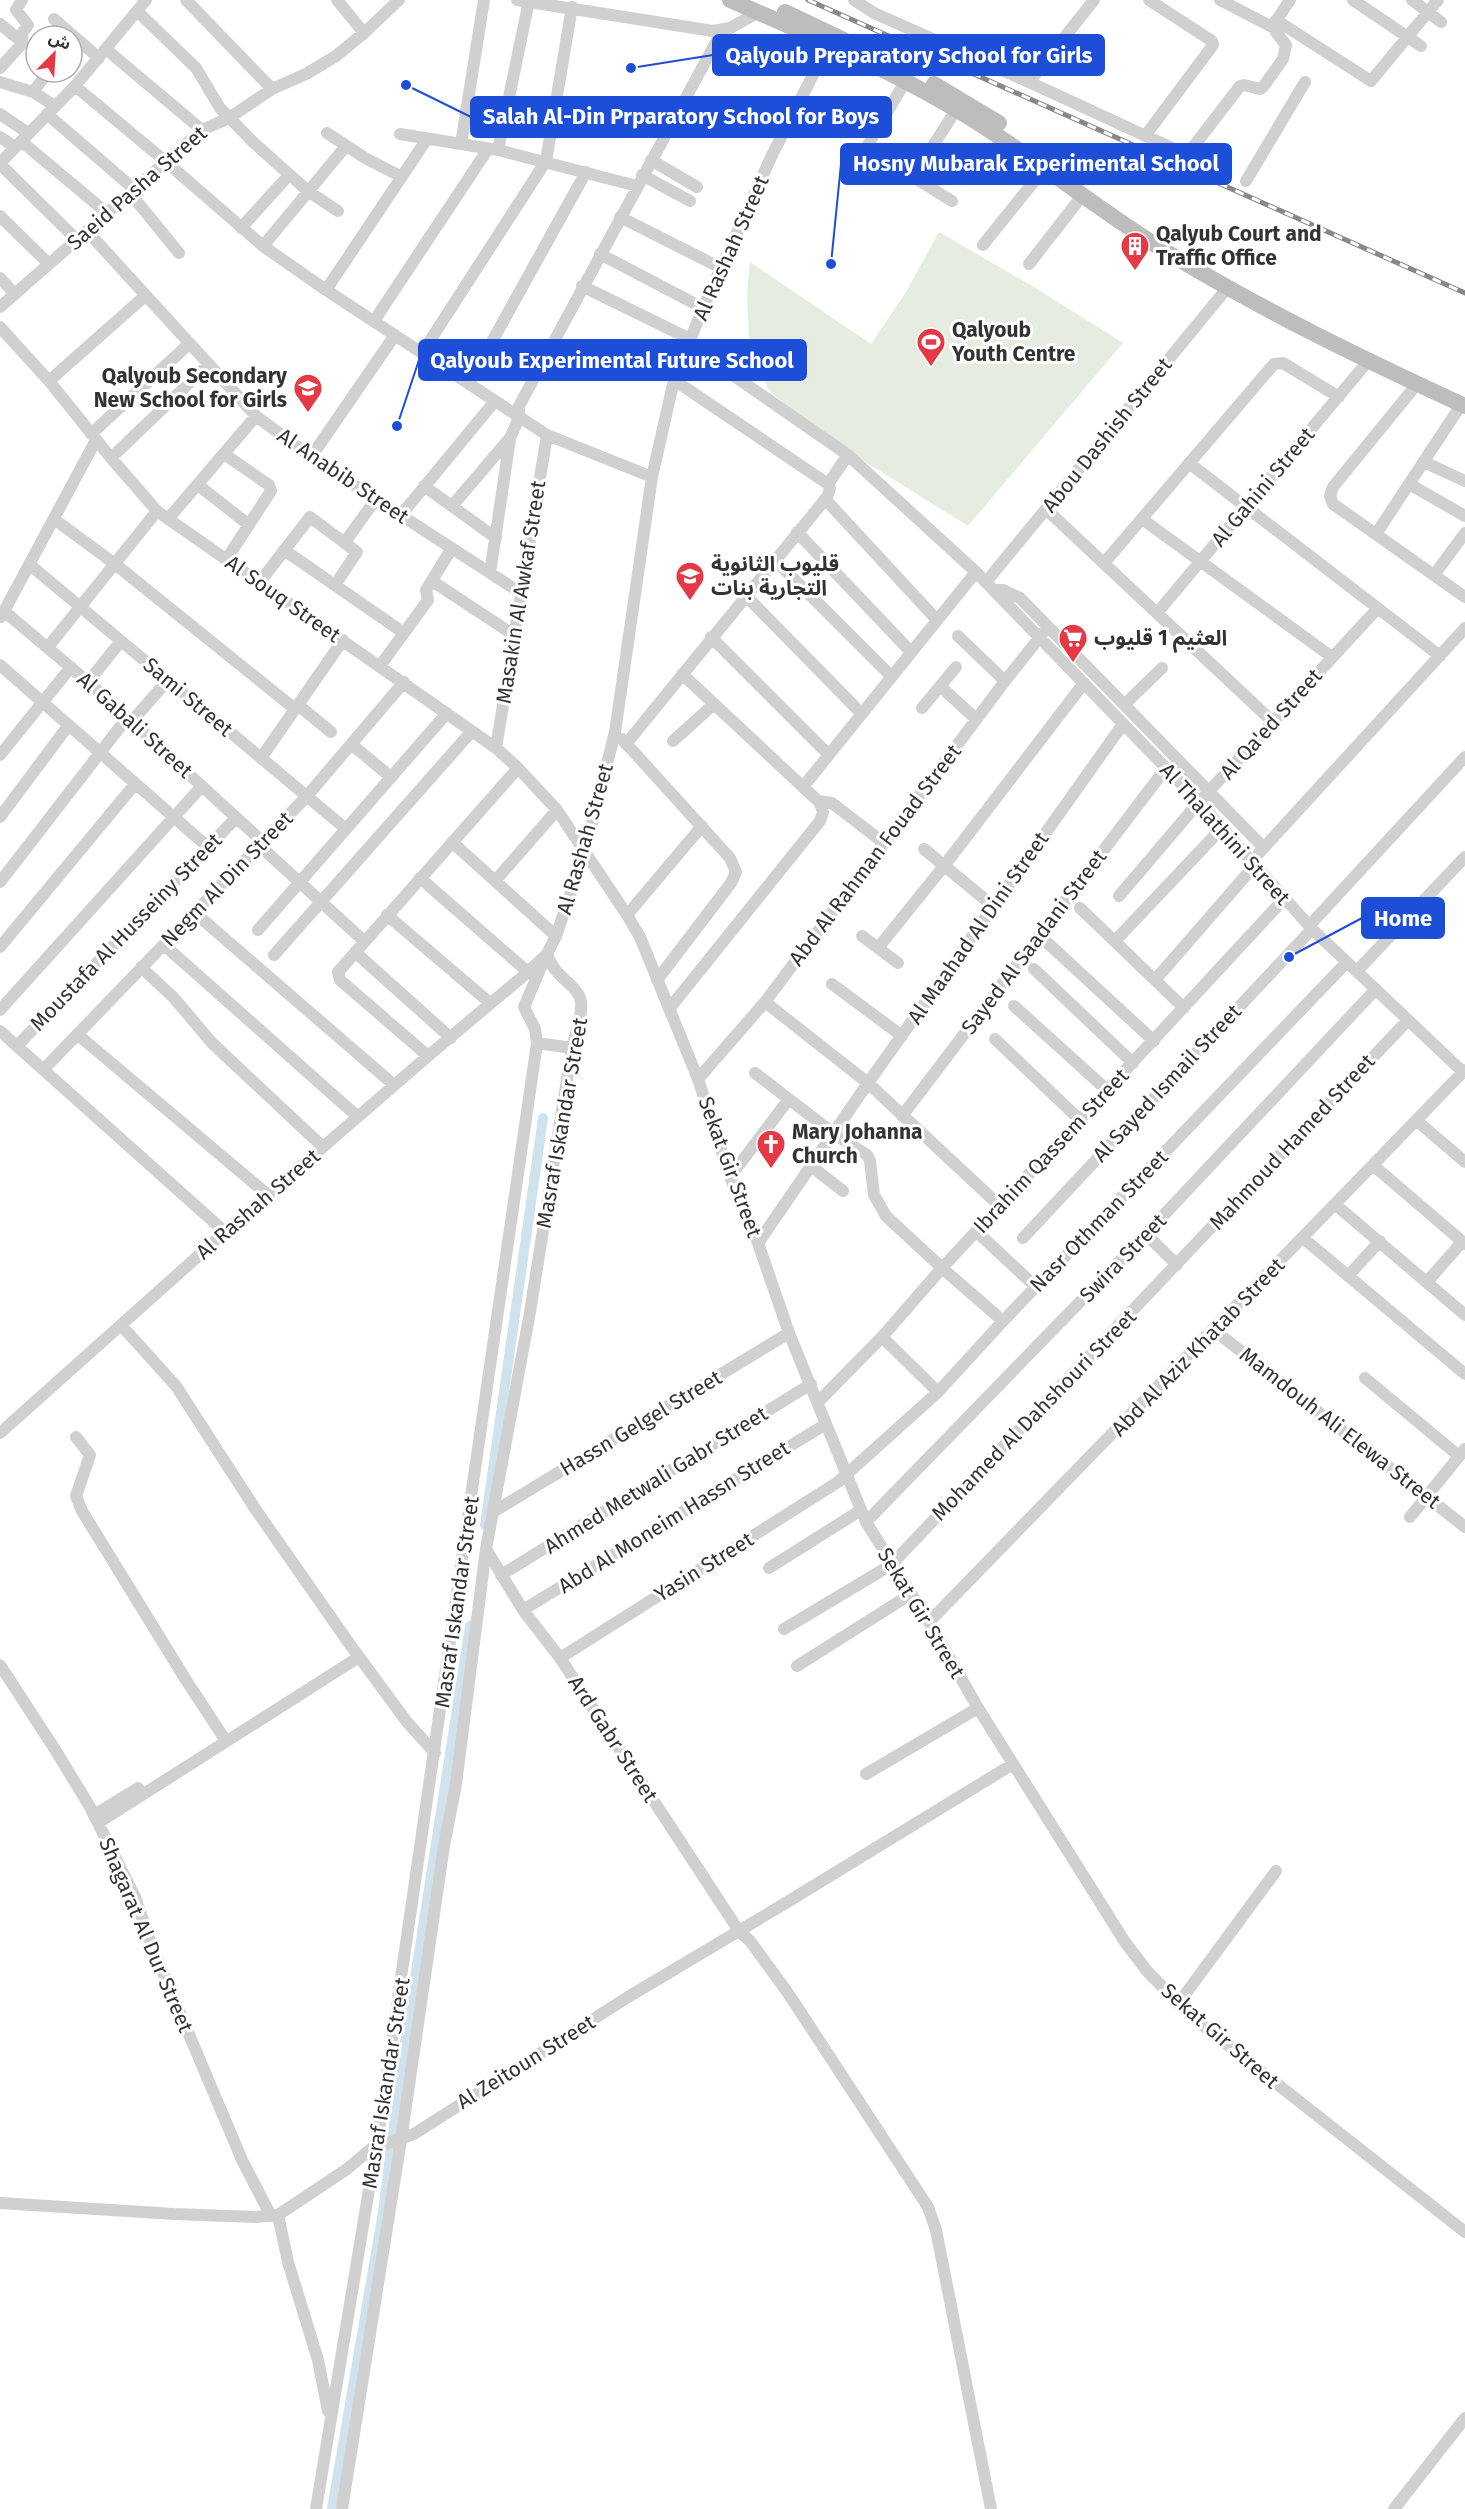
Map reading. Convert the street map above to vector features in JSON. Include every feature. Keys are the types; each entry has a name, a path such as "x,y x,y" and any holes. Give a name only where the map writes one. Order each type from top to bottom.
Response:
{"main road":[{"path":"730,0 758,6 943,88 974,106 1120,210 1205,263 1464,402"},
{"path":"831,40 956,110 1142,237 1227,287 1417,384 1464,402"}],"street":[{"path":"0,68 22,42 28,25 17,11 22,0"},
{"path":"76,240 0,164 75,86 146,0"},
{"path":"186,0 272,90"},
{"path":"337,0 364,33"},
{"name":"Saeid Pasha Street","path":"0,308 202,130 229,118 272,90 318,67 364,33 399,0"},
{"path":"460,144 484,0"},
{"path":"854,0 874,14 1187,155 1240,86 1256,89 1263,87 1283,59 1286,45 1275,24"},
{"path":"1029,82 1095,0"},
{"path":"1145,136 1213,47 1212,41 1149,0"},
{"path":"1220,0 1275,24 1366,80 1372,81 1438,0"},
{"path":"1275,24 1290,0"},
{"path":"1353,0 1421,46"},
{"path":"1412,0 1441,22"},
{"path":"374,321 493,150 524,1 703,30 722,31"},
{"path":"452,506 510,438 519,418 519,406 639,180 722,31 758,6"},
{"path":"422,353 546,161 572,7"},
{"path":"137,11 196,68 229,118 289,175 309,192 338,211"},
{"path":"54,19 202,130"},
{"path":"0,24 22,42"},
{"name":"Al Rashah Street","path":"0,1433 225,1232 547,954 556,936 585,851 615,732 652,477 674,380 703,308 772,155 831,40"},
{"path":"0,82 33,92 132,191 179,253"},
{"path":"853,170 905,82"},
{"path":"1246,181 1305,82"},
{"path":"33,92 39,84"},
{"path":"75,86 262,246 326,290 547,435 652,477"},
{"path":"913,177 956,110"},
{"path":"0,114 22,140 107,213"},
{"path":"327,133 402,177"},
{"path":"400,134 493,150 586,172 639,180 690,201"},
{"path":"0,137 22,140"},
{"path":"326,290 427,139"},
{"path":"262,246 346,146"},
{"path":"866,148 952,201"},
{"path":"651,160 697,187"},
{"path":"983,245 1044,169"},
{"path":"469,383 586,172"},
{"path":"240,228 289,175"},
{"path":"1029,264 1082,196"},
{"path":"0,216 49,264"},
{"path":"620,218 721,268"},
{"name":"Al Anabib Street","path":"87,231 256,416 311,457 521,593"},
{"path":"600,254 703,308"},
{"path":"0,278 15,294"},
{"name":"Al Thalathini Street","path":"582,286 689,342 848,455 976,572 1199,802 1311,927 1464,1071"},
{"name":"Abou Dashish Street","path":"990,586 1046,509 1227,287"},
{"path":"49,381 145,296"},
{"name":"Al Souq Street","path":"0,327 49,381 111,459 157,511 496,748 518,768 556,810 585,851"},
{"path":"311,457 395,335"},
{"path":"2,614 54,519 93,437 189,344"},
{"name":"Al Gahini Street","path":"1156,613 1369,360"},
{"path":"1104,563 1271,367 1278,362 1339,397"},
{"path":"111,459 209,364"},
{"path":"674,380 828,484"},
{"path":"1417,384 1333,487 1330,496 1334,504 1465,597"},
{"path":"401,515 495,401"},
{"path":"1376,534 1464,402"},
{"path":"168,519 256,416"},
{"name":"Masakin Al Awkaf Street","path":"496,748 547,435"},
{"path":"490,573 510,438"},
{"path":"224,454 271,489 271,493 226,560"},
{"path":"626,744 825,499 829,492 828,484 848,455"},
{"path":"1424,462 1465,481"},
{"path":"1189,464 1440,656"},
{"path":"1409,484 1465,516"},
{"path":"198,485 249,525"},
{"path":"424,486 496,538"},
{"path":"825,499 937,620"},
{"path":"345,542 376,500"},
{"path":"1046,509 1272,721"},
{"path":"48,647 157,511"},
{"path":"259,583 310,517 357,551 335,585"},
{"path":"54,519 331,732"},
{"path":"1142,519 1332,657"},
{"path":"797,532 911,652"},
{"path":"1434,575 1465,533"},
{"path":"380,666 428,600 426,590 452,548"},
{"path":"284,549 404,633"},
{"path":"775,560 891,676"},
{"name":"Sami Street","path":"29,564 346,829"},
{"path":"803,787 976,572"},
{"path":"432,581 514,635"},
{"name":"Al Thalathini Street","path":"990,586 1020,598 1264,848"},
{"path":"745,595 862,714"},
{"name":"Al Qa'ed Street","path":"1119,896 1199,802 1378,608"},
{"name":"Al Gabali Street","path":"2,614 48,647 88,682 202,786 364,941"},
{"name":"Abd Al Rahman Fouad Street","path":"698,1079 765,1002 976,719 1048,627"},
{"path":"1155,980 1264,848 1465,628"},
{"path":"958,636 1005,681"},
{"path":"711,637 829,755"},
{"path":"261,758 344,640"},
{"path":"88,682 121,641"},
{"path":"0,665 208,847"},
{"path":"922,708 956,667"},
{"path":"0,755 71,668"},
{"path":"1125,704 1162,668"},
{"path":"669,1009 820,820 823,812 819,801 682,674"},
{"path":"0,882 100,753 168,681"},
{"name":"Negm Al Din Street","path":"43,1070 262,844 404,682"},
{"path":"878,948 1084,683"},
{"path":"940,686 976,719"},
{"path":"673,741 714,704"},
{"path":"258,930 447,713"},
{"name":"Al Maahad Al Dini Street","path":"758,1243 868,1083 1123,724"},
{"path":"0,817 68,726"},
{"path":"274,955 472,731"},
{"path":"615,732 730,858 736,872 731,883 657,980"},
{"path":"351,744 391,777"},
{"name":"Al Sayed Ismail Street","path":"1023,1238 1465,757"},
{"path":"428,1056 340,980 338,974 354,952 518,768"},
{"name":"Sayed Al Saadani Street","path":"902,1116 1166,768"},
{"path":"0,946 135,784"},
{"path":"0,1010 202,786"},
{"path":"819,801 832,803 884,843"},
{"path":"495,881 556,810"},
{"name":"Moustafa Al Husseiny Street","path":"17,1046 236,818"},
{"path":"627,915 702,826"},
{"path":"1114,941 1222,828"},
{"path":"452,842 556,936"},
{"path":"924,849 993,906"},
{"name":"Sekat Gir Street","path":"585,851 640,938 698,1079 730,1177 758,1243 789,1333 866,1522 929,1622 978,1708 1125,1942 1178,2004 1465,2232"},
{"path":"1357,971 1465,857"},
{"path":"420,878 528,972"},
{"name":"Ibrahim Qassem Street","path":"818,1402 882,1337 942,1268 1001,1207 1284,899"},
{"path":"1080,908 1184,1008"},
{"path":"195,913 394,1085"},
{"path":"387,915 490,1003"},
{"path":"862,936 898,963"},
{"path":"1040,936 1154,1041"},
{"path":"164,945 358,1117"},
{"path":"354,952 451,1038"},
{"name":"Masraf Iskandar Street","path":"316,2509 329,2420 360,2256 537,1043 535,1029 524,1007 547,954"},
{"name":"Masraf Iskandar Street","path":"342,2509 401,2140 444,1846 456,1784 486,1549 530,1312 572,1048 581,1012 580,995 557,973 547,954"},
{"name":"Nasr Othman Street","path":"846,1474 879,1448 938,1392 1003,1321 1347,962"},
{"path":"141,967 176,1000 212,1043 323,1147"},
{"path":"1034,969 1133,1063"},
{"path":"832,984 902,1036"},
{"name":"Swira Street","path":"866,1522 1146,1234 1376,989"},
{"path":"765,1002 868,1083 1001,1207"},
{"path":"1014,1006 1107,1090"},
{"name":"Mahmoud Hamed Street","path":"1177,1265 1408,1020"},
{"path":"0,1031 225,1232"},
{"path":"77,1034 268,1195"},
{"path":"995,1039 1080,1120"},
{"path":"537,1043 572,1048"},
{"name":"Abd Al Aziz Khatab Street","path":"929,1622 1464,1071"},
{"path":"755,1073 833,1133 867,1155 870,1161 874,1195 886,1216 1003,1321"},
{"path":"730,1177 789,1099"},
{"path":"1417,1121 1465,1162"},
{"path":"811,1166 843,1191"},
{"path":"1374,1166 1464,1243 1427,1282"},
{"path":"1336,1205 1465,1315"},
{"path":"977,1232 1036,1287"},
{"path":"1146,1234 1177,1265"},
{"path":"1303,1239 1465,1374"},
{"path":"1348,1276 1380,1241"},
{"name":"Mohamed Al Dahshouri Street","path":"784,1629 891,1564 1177,1265"},
{"path":"121,1325 176,1386 256,1510 357,1654 407,1722 435,1753"},
{"name":"Mamdouh Ali Elewa Street","path":"1214,1330 1465,1527"},
{"name":"Hassn Gelgel Street","path":"493,1512 789,1333"},
{"path":"882,1337 938,1392"},
{"path":"1365,1378 1462,1453 1410,1516"},
{"name":"Ahmed Metwali Gabr Street","path":"501,1575 810,1384"},
{"name":"Abd Al Moneim Hassn Street","path":"523,1610 826,1424"},
{"path":"76,1437 90,1455 76,1496 82,1511 224,1738"},
{"name":"Yasin Street","path":"560,1658 838,1482 846,1474"},
{"path":"769,1568 861,1510"},
{"name":"Ard Gabr Street","path":"486,1549 523,1610 560,1658 739,1930 750,1941 794,2002 932,2216 991,2509"},
{"path":"797,1666 911,1594"},
{"path":"96,1819 357,1654"},
{"name":"Shagarat Al Dur Street","path":"0,1665 57,1751 96,1819 135,1897 153,1949 242,2160 283,2232 288,2262 318,2360 329,2420"},
{"path":"866,1774 978,1708"},
{"name":"Al Zeitoun Street","path":"274,2215 347,2169 376,2146 401,2140 414,2134 628,1997 1013,1764"},
{"path":"1178,2004 1276,1871"},
{"path":"0,2203 174,2214 274,2215"},
{"path":"1394,2509 1465,2418"}],"shaded area":[{"name":"Qalyoub Youth Centre","path":"939,232 1034,287 1123,343 968,526 808,426 768,389 749,341 747,294 750,262 871,344 906,292"}],"waterway":[{"path":"485,1525 543,1118"},
{"path":"332,2509 383,2212 402,2061 470,1626"}],"railway":[{"path":"808,0 1465,293"}],"place":[{"name":"Qalyoub Preparatory School for Girls","path":"631,68"},
{"name":"Salah Al-Din Prparatory School for Boys","path":"406,85"},
{"name":"Hosny Mubarak Experimental School","path":"831,264"},
{"name":"Qalyub Court and Traffic Office","path":"1135,272"},
{"name":"Qalyoub Youth Centre","path":"931,368"},
{"name":"Qalyoub Secondary New School for Girls","path":"308,414"},
{"name":"Qalyoub Experimental Future School","path":"397,426"},
{"name":"قليوب الثانوية التجارية بنات","path":"690,602"},
{"name":"العثيم 1 قليوب","path":"1073,664"},
{"name":"Home","path":"1289,957"},
{"name":"Mary Johanna Church","path":"771,1170"}]}
